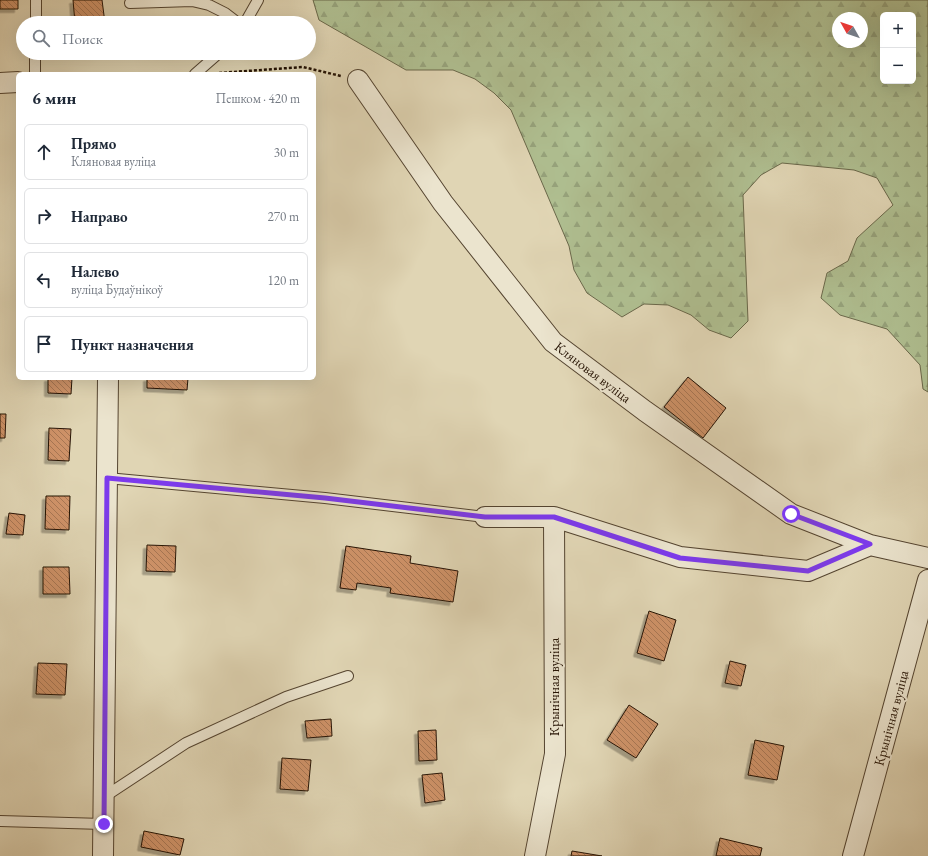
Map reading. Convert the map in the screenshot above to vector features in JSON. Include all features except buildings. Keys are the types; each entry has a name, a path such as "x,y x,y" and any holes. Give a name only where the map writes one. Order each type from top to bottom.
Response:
{"street":[{"name":"Кляновая вуліца","path":"358,80 443,203 553,342 645,411 791,514 870,544 928,558"},
{"path":"0,83 16,82"},
{"path":"103,856 108,380"},
{"path":"485,517 554,517 680,558 808,571 870,544"},
{"name":"Крынічная вуліца","path":"536,856 555,754 554,517"},
{"name":"Крынічная вуліца","path":"853,856 928,580"}],"lane":[{"path":"36,0 36,16"},
{"path":"249,16 258,0"},
{"path":"130,3 192,1 209,5 225,12 230,16"},
{"path":"35,60 35,72"},
{"path":"197,72 212,60"},
{"path":"107,478 325,498 485,517"},
{"path":"104,797 186,743 286,697 348,676"},
{"path":"0,820 104,824"}],"path":[{"path":"227,72 303,67 358,80"}],"green space":[{"path":"313,0 928,0 928,392 923,389 920,365 887,329 840,315 821,298 827,273 848,261 857,238 893,205 877,178 854,170 782,163 761,175 743,195 748,321 731,338 709,330 691,315 668,305 644,304 622,317 587,293 574,270 569,246 511,110 494,93 475,79 453,70 406,70 319,20"}],"route":[{"path":"104,824 107,478 325,498 485,517 554,517 680,558 808,571 870,544 791,514"}]}
